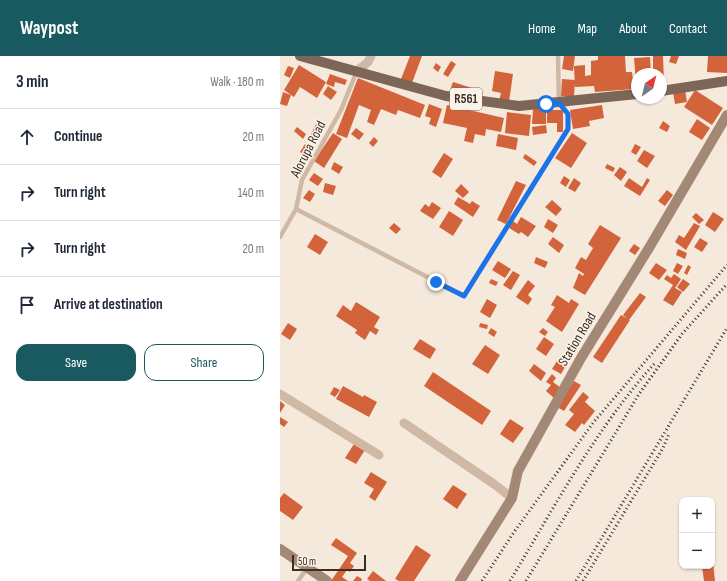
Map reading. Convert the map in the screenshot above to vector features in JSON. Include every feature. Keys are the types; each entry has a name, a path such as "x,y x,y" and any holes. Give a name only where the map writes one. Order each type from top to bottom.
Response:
{"main road":[{"name":"R561","path":"300,56 446,96 519,106 631,95"},
{"path":"667,90 727,81"}],"street":[{"path":"357,71 368,62 371,56"},
{"name":"Station Road","path":"460,581 512,498 518,471 574,371 649,248 727,115"},
{"path":"280,394 379,455"},
{"path":"404,423 494,484 512,498"},
{"path":"280,549 327,581"}],"lane":[{"path":"296,209 464,296 568,129 568,114 559,103 558,56"},
{"name":"Alorupa Road","path":"280,237 296,209 302,180 341,110 357,71"},
{"path":"298,581 307,568"}],"building":[{"path":"410,56 422,56 412,83 401,79"},
{"path":"564,56 575,56 573,71 562,69"},
{"path":"598,56 625,56 626,72 631,72 631,89 595,92 594,86 575,87 574,66 585,65 585,76 591,75 591,61 598,60"},
{"path":"653,56 663,56 663,68 653,68"},
{"path":"671,56 679,56 676,64 669,62"},
{"path":"708,56 727,56 727,73 707,72"},
{"path":"650,57 651,68 635,68 634,58"},
{"path":"451,61 456,64 448,77 443,74"},
{"path":"436,63 441,67 438,72 433,68"},
{"path":"299,65 326,82 317,98 300,87 294,97 284,90"},
{"path":"288,66 294,68 290,78 284,75"},
{"path":"495,71 513,74 509,102 499,101 501,93 492,91"},
{"path":"330,74 347,80 345,85 335,82 334,87 326,84"},
{"path":"358,78 425,105 420,118 398,110 396,115 381,109 374,125 367,122 371,110 359,105 347,138 336,134"},
{"path":"562,79 575,80 574,97 561,96"},
{"path":"453,82 472,88 469,99 449,93"},
{"path":"328,86 337,92 331,100 323,94"},
{"path":"685,90 687,102 675,104 673,92"},
{"path":"695,90 723,108 712,125 684,107"},
{"path":"283,92 291,95 287,106 280,104"},
{"path":"429,104 442,109 436,127 429,124 431,118 425,116"},
{"path":"447,105 504,118 501,132 486,129 485,136 475,134 473,143 464,141 467,128 443,123"},
{"path":"602,105 604,118 589,121 590,126 573,129 570,110"},
{"path":"533,109 546,109 546,124 532,124"},
{"path":"547,110 563,110 563,132 557,132 557,123 547,123"},
{"path":"507,112 531,115 529,136 505,133"},
{"path":"697,119 710,128 702,140 689,132"},
{"path":"663,121 670,126 667,132 659,128"},
{"path":"316,124 324,128 317,142 309,139"},
{"path":"546,125 547,133 533,135 532,127"},
{"path":"297,127 306,134 303,139 294,131"},
{"path":"356,128 364,134 359,140 351,134"},
{"path":"333,133 342,139 324,168 314,161"},
{"path":"572,133 587,143 571,168 555,158"},
{"path":"498,134 518,138 516,150 496,146"},
{"path":"374,137 378,141 373,147 369,143"},
{"path":"305,144 314,149 309,157 300,152"},
{"path":"635,144 641,147 636,155 631,152"},
{"path":"644,150 655,156 647,168 637,161"},
{"path":"444,153 453,159 441,178 432,172"},
{"path":"525,154 537,162 534,166 523,158"},
{"path":"334,162 343,167 339,174 331,169"},
{"path":"607,164 615,168 613,172 605,168"},
{"path":"620,167 627,172 621,181 614,175"},
{"path":"314,173 323,179 318,186 309,180"},
{"path":"564,176 570,180 566,187 560,183"},
{"path":"574,178 581,183 575,192 568,188"},
{"path":"629,178 642,187 647,178 650,180 640,196 624,186"},
{"path":"516,181 526,185 506,224 497,220"},
{"path":"325,183 336,186 333,195 323,192"},
{"path":"461,184 469,192 463,198 455,191"},
{"path":"309,190 315,194 310,202 303,198"},
{"path":"667,190 673,195 665,206 658,201"},
{"path":"458,197 470,204 472,201 480,206 473,217 454,204"},
{"path":"552,200 562,209 556,216 545,207"},
{"path":"432,202 441,208 433,219 420,211 425,204 429,207"},
{"path":"449,211 463,220 453,236 439,227"},
{"path":"713,212 724,219 715,232 705,225"},
{"path":"696,213 704,220 699,224 692,217"},
{"path":"521,217 536,226 528,237 521,232 519,234 509,228 513,221 517,224"},
{"path":"548,219 558,225 553,233 544,227"},
{"path":"394,223 401,229 396,234 389,228"},
{"path":"694,223 700,226 686,250 675,242 679,235 684,238"},
{"path":"600,225 621,238 585,295 573,288 579,273 583,276 584,274 575,268 581,257 586,260 593,248 588,244"},
{"path":"315,234 328,242 320,255 307,247"},
{"path":"553,237 564,245 559,253 548,244"},
{"path":"700,238 708,243 702,252 694,247"},
{"path":"634,244 640,248 635,255 629,251"},
{"path":"678,249 687,253 685,259 676,255"},
{"path":"536,257 548,262 545,268 534,263"},
{"path":"498,261 511,269 505,278 492,270"},
{"path":"656,263 667,270 659,280 649,273"},
{"path":"677,263 683,266 678,274 673,271"},
{"path":"688,265 691,267 687,275 684,273"},
{"path":"513,271 520,275 511,290 503,285"},
{"path":"674,274 681,279 675,288 682,292 673,306 663,300 673,285 664,279 667,275 671,278"},
{"path":"491,279 498,282 496,286 489,283"},
{"path":"683,279 690,284 683,292 677,287"},
{"path":"528,280 535,286 528,295 532,299 528,305 516,297"},
{"path":"640,293 646,297 629,320 623,315"},
{"path":"557,295 569,303 571,299 579,304 562,332 546,321 555,307 551,305"},
{"path":"487,299 497,305 490,318 480,312"},
{"path":"356,302 380,317 374,327 379,330 376,335 370,331 365,340 355,333 357,330 336,316 343,305 351,311"},
{"path":"621,315 630,320 602,363 593,357"},
{"path":"288,323 297,329 290,340 281,334"},
{"path":"480,323 488,325 487,329 479,327"},
{"path":"491,328 497,332 494,337 488,333"},
{"path":"543,328 548,332 545,336 539,332"},
{"path":"544,337 554,344 546,356 536,349"},
{"path":"420,339 436,349 430,359 413,349"},
{"path":"485,345 500,355 488,374 472,364"},
{"path":"557,361 565,367 561,374 552,369"},
{"path":"534,364 546,373 541,381 529,371"},
{"path":"433,372 491,411 482,425 424,386"},
{"path":"552,374 556,378 553,382 561,388 554,398 546,391 551,385 546,382"},
{"path":"574,381 581,385 564,411 557,407"},
{"path":"343,386 363,397 364,395 377,402 369,417 336,399"},
{"path":"334,387 340,390 335,397 330,394"},
{"path":"583,392 589,397 585,402 595,411 584,425 582,423 575,432 565,425 574,414 569,410"},
{"path":"280,401 285,405 280,413"},
{"path":"280,417 288,422 284,427 280,424"},
{"path":"510,419 524,428 513,443 500,434"},
{"path":"354,444 365,450 356,464 345,458"},
{"path":"371,472 387,482 375,501 369,497 374,489 364,483"},
{"path":"453,485 467,494 457,509 443,499"},
{"path":"284,493 303,507 293,520 280,511 280,498"},
{"path":"336,538 357,553 350,563 354,566 350,572 347,570 342,577 348,581 331,581 348,556 331,545"},
{"path":"416,545 431,555 414,581 399,581 395,579"},
{"path":"702,569 714,569 715,581 704,581"},
{"path":"373,571 386,581 370,581 367,579"},
{"path":"357,576 362,579 361,581 353,581"}],"railway":[{"path":"482,581 514,532 593,423 727,265"},
{"path":"526,581 639,394 682,334 727,284"},
{"path":"576,581 727,328"},
{"path":"510,581 577,468 614,414 655,363"},
{"path":"583,581 663,448 669,434"}],"route":[{"path":"436,282 464,296 552,155 568,129 568,114 559,103 546,104"}]}
